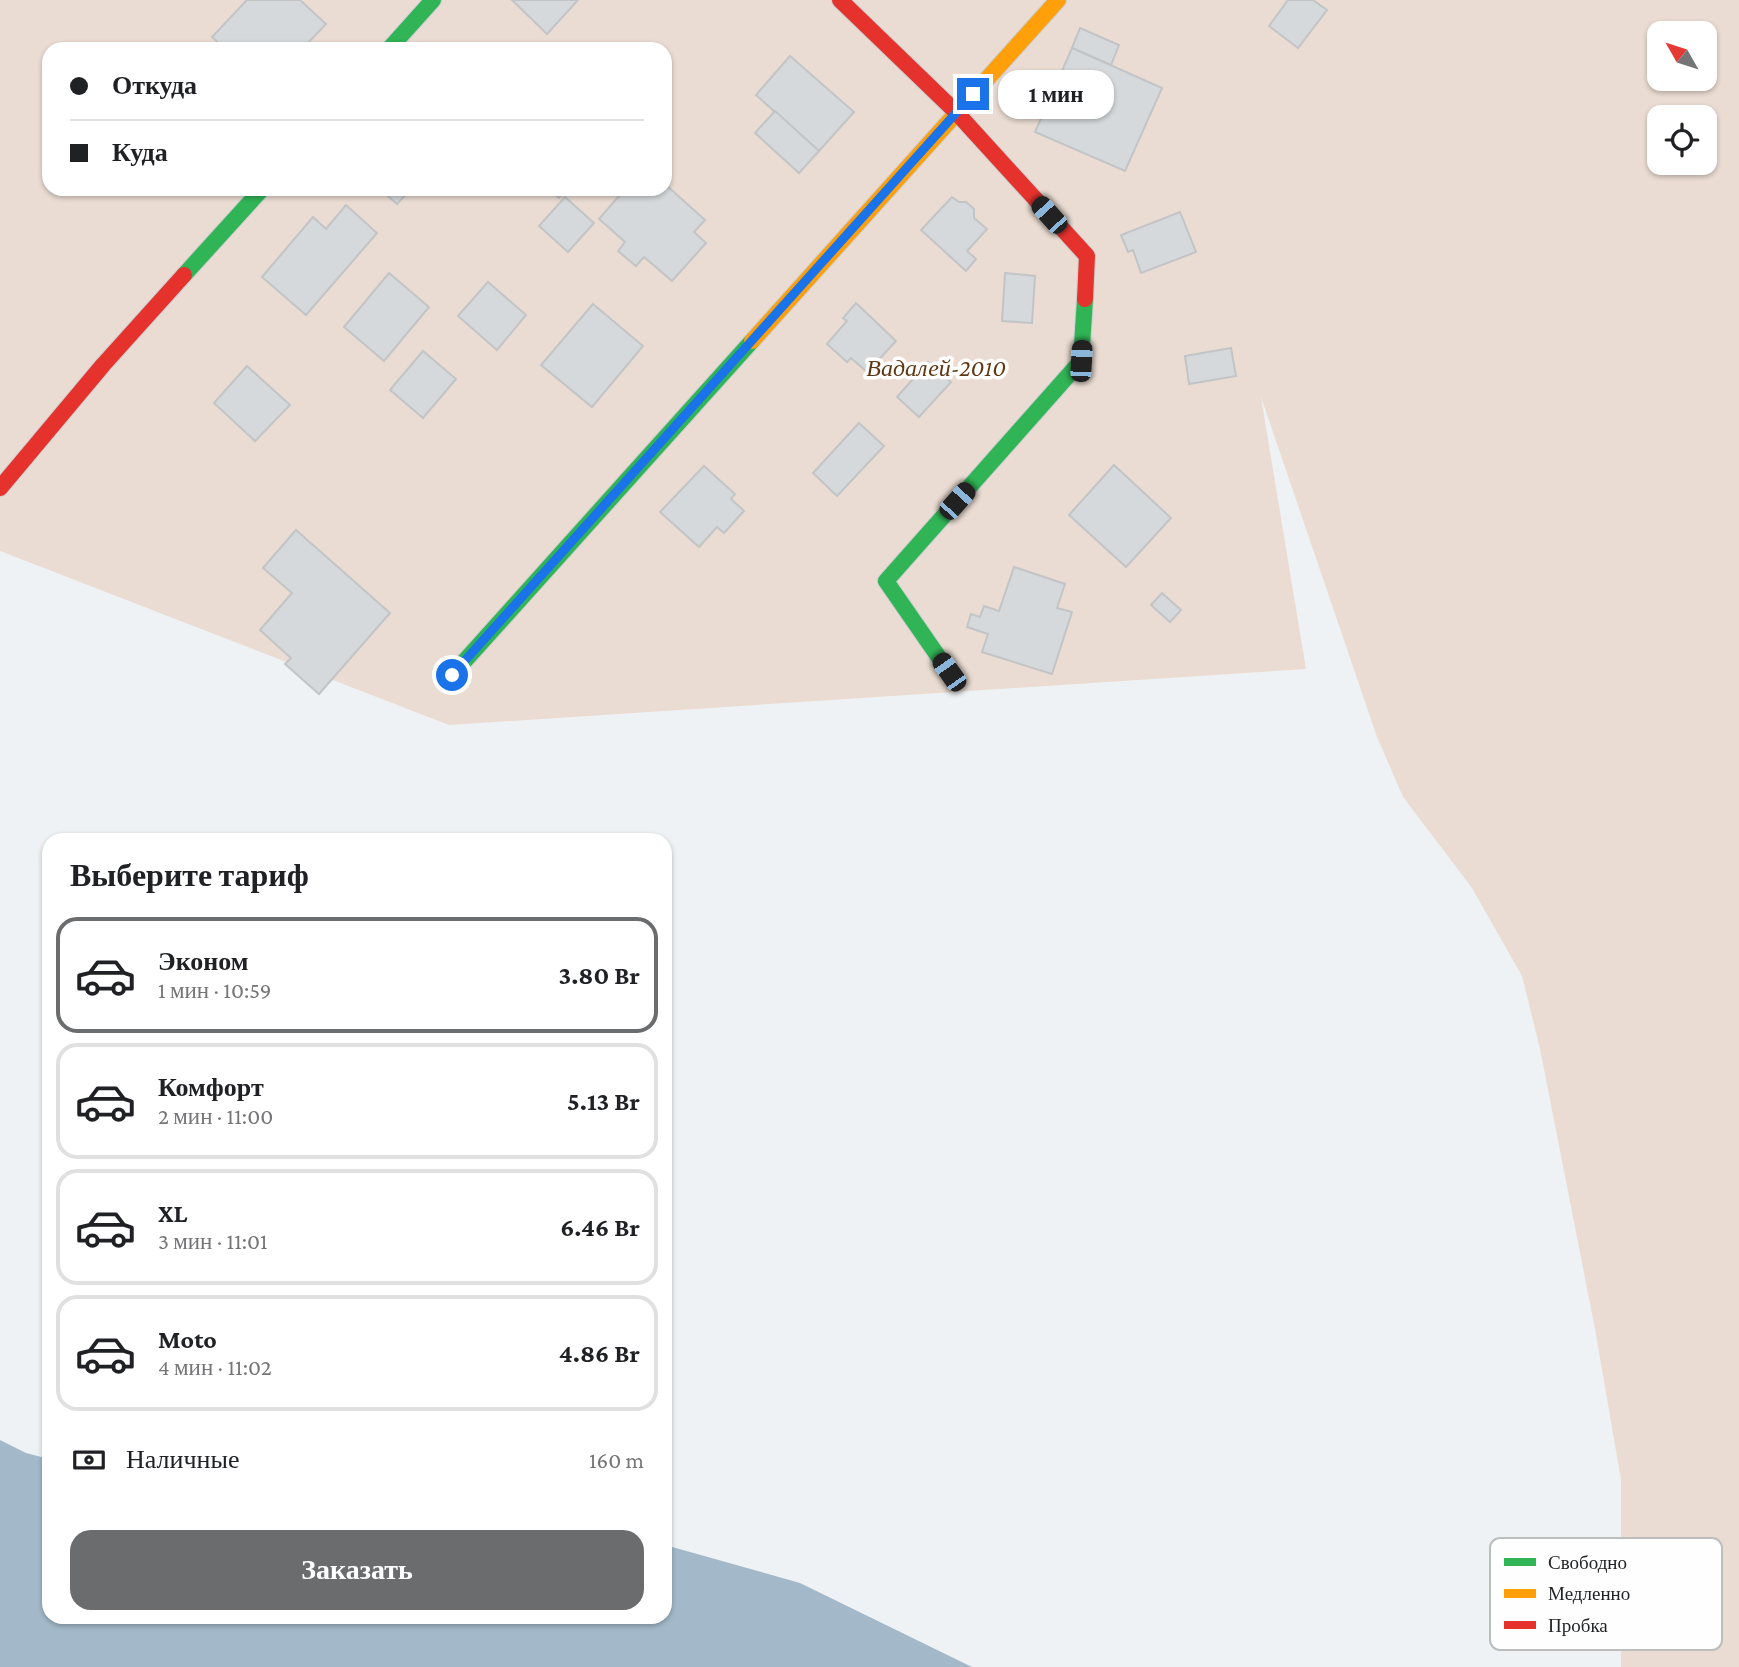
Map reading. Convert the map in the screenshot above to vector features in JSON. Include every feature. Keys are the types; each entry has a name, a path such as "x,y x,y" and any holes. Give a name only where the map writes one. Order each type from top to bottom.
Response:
{"street":[{"path":"395,42 433,0"},
{"path":"840,0 956,112 1087,256 1081,361 886,581 949,672"},
{"path":"452,675 1058,0"},
{"path":"0,488 103,365 256,196"}],"green space":[{"name":"Вадалей-2010","path":"0,0 1739,0 1739,1667 1621,1667 1621,1650 1722,1650 1722,1538 1621,1538 1621,1480 1595,1329 1540,1049 1522,976 1472,888 1403,797 1377,737 1261,397 1306,669 449,725 0,551"}],"water":[{"path":"0,1440 26,1453 42,1457 42,1624 672,1624 672,1547 800,1583 972,1667 0,1667"}],"building":[{"path":"247,0 300,0 326,24 309,42 217,42 212,37"},
{"path":"512,0 578,0 547,34"},
{"path":"1288,0 1313,0 1327,10 1298,48 1269,26"},
{"path":"1080,28 1119,45 1111,65 1072,48"},
{"path":"1072,48 1162,88 1125,171 1035,132"},
{"path":"790,56 854,112 819,151 756,95"},
{"path":"775,111 819,151 799,173 755,133"},
{"path":"672,190 705,220 694,232 706,243 672,281 644,257 636,266 618,251 625,242 599,219 619,196 672,196"},
{"path":"388,196 404,196 397,204"},
{"path":"565,197 594,223 568,252 539,226"},
{"path":"952,197 959,202 966,202 974,209 974,218 987,229 967,251 976,259 966,271 921,230"},
{"path":"346,205 377,233 306,315 262,277 313,217 326,229"},
{"path":"1180,212 1196,252 1141,273 1133,250 1128,252 1121,235"},
{"path":"389,273 429,307 384,361 344,327"},
{"path":"1005,273 1035,276 1032,323 1002,321"},
{"path":"488,282 526,315 497,350 458,316"},
{"path":"856,303 896,341 867,372 851,358 847,362 827,344 847,321 843,318"},
{"path":"593,304 643,346 592,407 541,365"},
{"path":"1231,348 1236,376 1189,384 1185,356"},
{"path":"423,351 456,379 423,418 390,390"},
{"path":"928,362 951,382 919,417 897,397"},
{"path":"247,366 290,405 255,441 214,403"},
{"path":"859,423 884,446 837,496 813,473"},
{"path":"1114,465 1171,518 1126,567 1069,515"},
{"path":"704,466 735,494 731,499 744,511 724,533 717,527 699,547 660,512"},
{"path":"296,530 390,613 319,694 285,664 291,658 260,630 292,593 263,568"},
{"path":"1014,567 1065,584 1057,608 1072,612 1052,674 982,652 988,634 967,627 971,614 980,617 984,606 999,611"},
{"path":"1162,593 1181,610 1170,622 1151,605"}],"traffic: fast":[{"path":"395,42 433,0"},
{"path":"184,275 256,196"},
{"path":"949,672 886,581 1081,361 1085,299"},
{"path":"452,675 752,341"}],"traffic: slow":[{"path":"752,341 1058,0"}],"traffic: jam":[{"path":"840,0 956,112 1087,256 1085,299"},
{"path":"0,488 103,365 184,275"}],"route":[{"path":"452,675 973,94"}]}
